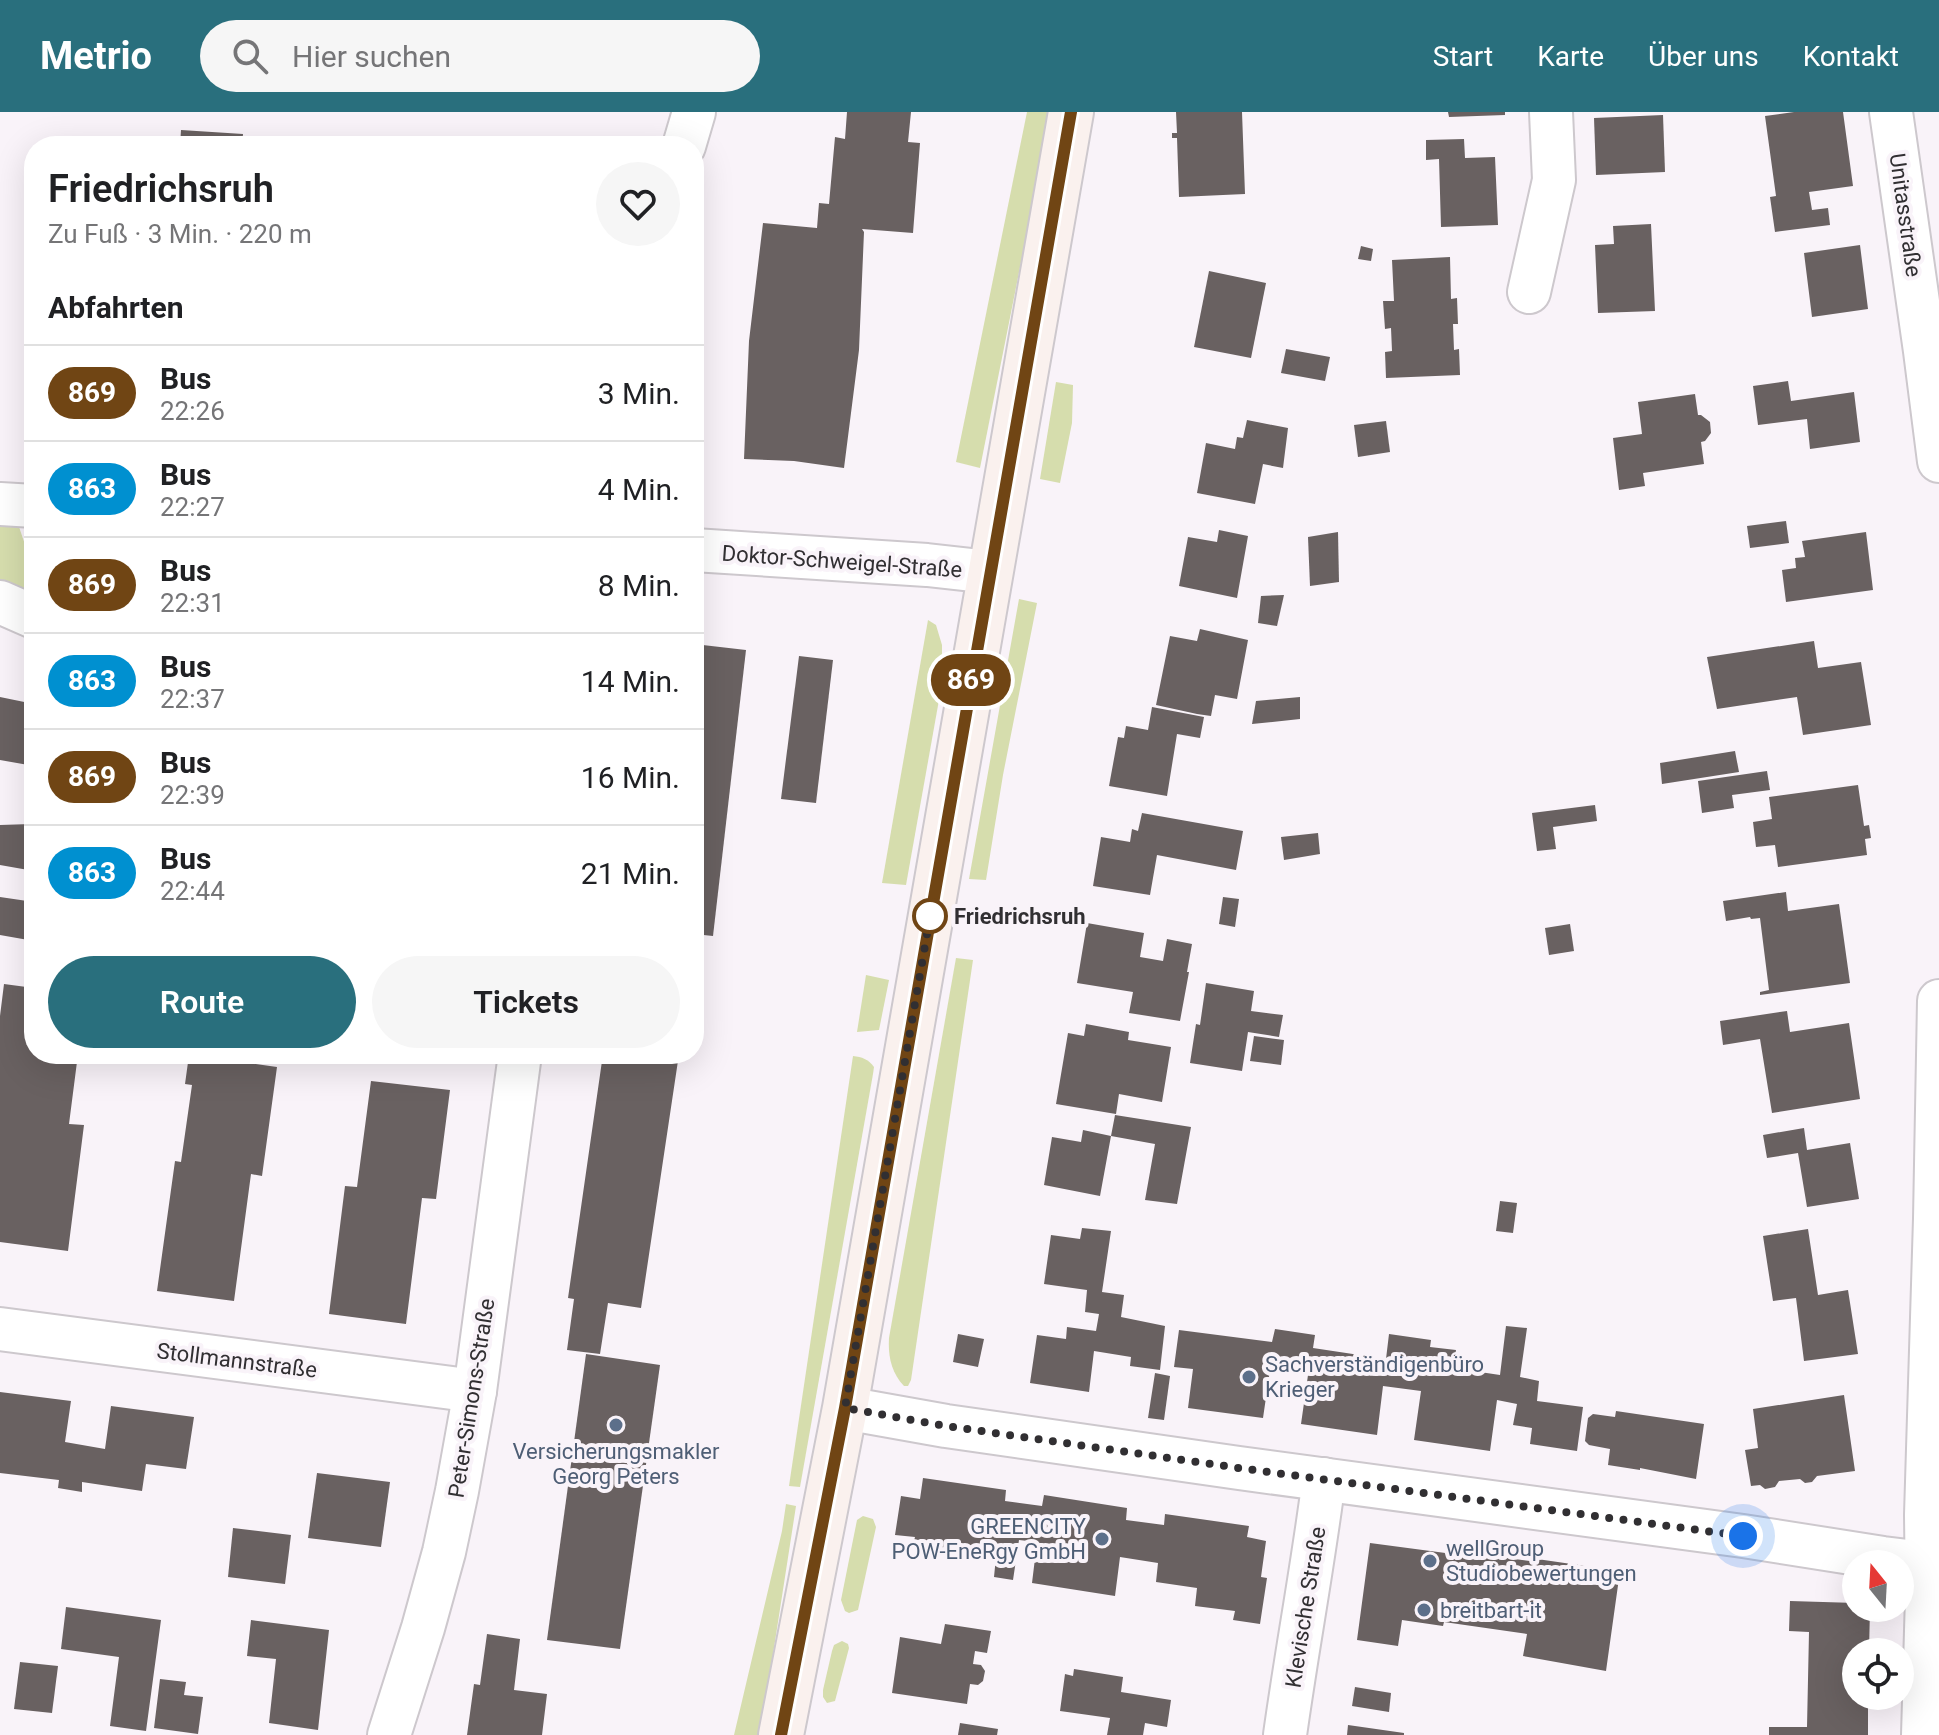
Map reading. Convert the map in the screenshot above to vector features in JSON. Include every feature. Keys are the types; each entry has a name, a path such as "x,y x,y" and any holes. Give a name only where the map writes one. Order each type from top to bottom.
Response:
{"main road":[{"path":"781,1735 845,1408 1071,112"}],"street":[{"path":"687,136 694,112"},
{"path":"1529,292 1554,180 1551,112"},
{"name":"Unitasstraße","path":"1891,112 1939,461"},
{"path":"0,504 24,505"},
{"name":"Doktor-Schweigel-Straße","path":"704,551 990,572"},
{"path":"0,602 24,613"},
{"path":"1923,1735 1933,1564 1927,1485 1937,1219 1939,1001"},
{"name":"Peter-Simons-Straße","path":"389,1735 444,1552 475,1391 519,1064"},
{"name":"Stollmannstraße","path":"0,1329 475,1391"},
{"path":"845,1408 946,1426 1933,1564"},
{"name":"Klevische Straße","path":"1285,1735 1324,1479"}],"green space":[{"path":"1027,112 1051,112 980,468 956,462"},
{"path":"1056,382 1073,385 1072,423 1060,483 1040,479"},
{"path":"0,520 17,521 24,542 24,595 0,583"},
{"path":"1019,599 1037,603 986,880 969,879"},
{"path":"928,620 936,625 942,645 942,683 906,885 882,883"},
{"path":"956,958 973,960 911,1380 908,1386 904,1386 891,1364 889,1338"},
{"path":"866,975 889,980 879,1030 857,1032"},
{"path":"853,1056 869,1062 874,1067 873,1074 800,1487 789,1486"},
{"path":"786,1504 796,1506 759,1735 734,1735 782,1531"},
{"path":"863,1516 873,1519 876,1527 858,1610 849,1613 841,1600 857,1520"},
{"path":"842,1641 849,1648 835,1701 827,1703 823,1690 832,1651 834,1645"}],"building":[{"path":"847,112 911,112 908,142 920,143 913,233 862,229 859,350 844,468 794,461 744,459 749,341 763,223 817,228 819,203 829,204 835,137 845,139"},
{"path":"1176,112 1242,112 1245,194 1179,197 1177,138 1172,138 1172,133 1177,133"},
{"path":"1448,112 1505,112 1505,115 1449,117"},
{"path":"1794,112 1843,112 1853,186 1809,192 1812,210 1828,208 1830,225 1775,232 1770,197 1776,196 1765,116"},
{"path":"1663,115 1665,172 1596,175 1594,118"},
{"path":"181,130 243,134 243,136 181,136"},
{"path":"1464,139 1465,158 1495,157 1498,225 1441,227 1439,159 1426,160 1426,140"},
{"path":"1651,224 1655,311 1598,313 1595,245 1614,244 1613,226"},
{"path":"1860,245 1868,309 1812,317 1804,253"},
{"path":"1361,246 1373,249 1371,261 1358,259"},
{"path":"1450,257 1451,299 1457,298 1458,324 1453,324 1454,350 1459,349 1460,375 1386,378 1385,352 1392,351 1391,328 1385,329 1383,301 1394,301 1392,260"},
{"path":"1209,271 1266,283 1251,358 1194,347"},
{"path":"1286,349 1330,357 1325,381 1281,373"},
{"path":"1788,381 1791,401 1854,392 1860,442 1810,449 1807,419 1758,425 1753,386"},
{"path":"1695,394 1698,415 1710,422 1711,433 1701,442 1704,464 1643,473 1645,486 1619,490 1613,438 1642,434 1638,402"},
{"path":"1247,420 1288,428 1283,468 1263,464 1255,504 1197,493 1206,443 1235,449 1237,437 1243,438"},
{"path":"1386,421 1390,452 1358,457 1354,425"},
{"path":"1786,521 1789,543 1750,548 1747,526"},
{"path":"1219,530 1248,536 1237,598 1179,586 1188,537 1217,542"},
{"path":"1338,532 1339,582 1310,586 1308,537"},
{"path":"1866,532 1873,590 1786,602 1782,570 1796,568 1795,558 1805,557 1802,541"},
{"path":"1284,595 1277,626 1258,623 1261,596"},
{"path":"1200,629 1248,640 1237,699 1215,695 1211,716 1156,705 1170,636 1197,641"},
{"path":"1814,641 1818,668 1861,662 1871,725 1803,735 1797,697 1717,709 1707,657"},
{"path":"704,645 746,650 713,936 704,935"},
{"path":"799,656 833,660 816,803 781,799"},
{"path":"0,697 24,702 24,764 0,760"},
{"path":"1300,697 1300,719 1252,724 1256,701"},
{"path":"1152,707 1204,717 1200,738 1177,734 1167,796 1109,786 1118,737 1124,738 1126,726 1148,730"},
{"path":"1735,751 1739,772 1662,784 1660,763"},
{"path":"1767,771 1770,790 1732,795 1734,808 1702,813 1698,781"},
{"path":"1858,785 1864,826 1869,825 1871,838 1865,839 1867,855 1778,867 1775,845 1756,847 1753,822 1772,819 1769,797"},
{"path":"1595,805 1597,821 1553,827 1556,849 1537,851 1532,813"},
{"path":"1142,813 1243,831 1236,870 1157,855 1150,895 1093,886 1101,837 1130,842 1132,829 1138,831"},
{"path":"24,824 24,869 0,865 0,825"},
{"path":"1318,833 1320,854 1284,860 1281,837"},
{"path":"1786,892 1788,911 1839,904 1850,983 1760,995 1760,992 1769,990 1760,918 1726,921 1723,901"},
{"path":"0,897 24,901 24,939 0,935"},
{"path":"1223,897 1239,899 1235,927 1219,924"},
{"path":"1087,923 1144,933 1140,957 1163,961 1167,939 1192,944 1180,1021 1129,1013 1133,992 1077,983"},
{"path":"1570,924 1574,951 1549,955 1545,928"},
{"path":"1206,983 1254,991 1251,1011 1283,1015 1279,1037 1248,1032 1242,1071 1190,1063"},
{"path":"4,984 24,987 24,1064 77,1064 69,1124 84,1125 68,1251 0,1242 0,1016"},
{"path":"1787,1011 1790,1032 1849,1023 1860,1099 1772,1113 1760,1039 1723,1045 1720,1021"},
{"path":"1086,1024 1129,1032 1128,1040 1171,1047 1162,1102 1119,1094 1116,1114 1056,1104 1068,1033 1084,1036"},
{"path":"1254,1036 1284,1040 1281,1065 1250,1061"},
{"path":"188,1064 277,1067 262,1176 251,1174 234,1301 157,1291 175,1161 181,1162 192,1085 185,1084"},
{"path":"602,1064 678,1064 641,1308 608,1303 600,1354 567,1350 574,1299 568,1298"},
{"path":"371,1081 450,1090 436,1199 422,1198 406,1324 329,1314 345,1186 357,1187"},
{"path":"1115,1115 1191,1127 1177,1204 1145,1200 1155,1144 1111,1136"},
{"path":"1804,1128 1807,1150 1850,1143 1859,1199 1807,1207 1798,1153 1767,1158 1763,1135"},
{"path":"1083,1130 1111,1136 1100,1196 1044,1185 1052,1137 1081,1142"},
{"path":"1500,1201 1517,1203 1513,1233 1496,1231"},
{"path":"1082,1228 1111,1231 1102,1292 1124,1295 1121,1317 1165,1326 1160,1370 1130,1366 1131,1357 1094,1351 1089,1392 1030,1383 1037,1335 1066,1339 1067,1327 1096,1331 1099,1314 1085,1312 1087,1290 1044,1284 1051,1235 1080,1239"},
{"path":"1808,1229 1818,1295 1848,1290 1858,1354 1804,1361 1796,1298 1773,1301 1763,1236"},
{"path":"1506,1326 1527,1328 1520,1377 1539,1381 1537,1401 1583,1407 1577,1451 1530,1444 1532,1428 1513,1425 1517,1404 1497,1400 1490,1451 1414,1440 1421,1391 1383,1386 1377,1435 1301,1424 1308,1375 1270,1370 1263,1418 1188,1408 1193,1369 1174,1367 1179,1330 1272,1342 1275,1329 1315,1335 1313,1348 1386,1359 1389,1334 1431,1340 1430,1347 1456,1350 1453,1368 1500,1375"},
{"path":"958,1334 984,1339 978,1367 953,1362"},
{"path":"586,1354 660,1365 620,1649 547,1640"},
{"path":"1155,1373 1170,1376 1164,1420 1148,1418"},
{"path":"0,1392 71,1401 65,1442 105,1449 111,1406 194,1417 186,1469 146,1464 142,1491 82,1482 82,1492 58,1488 59,1480 0,1473"},
{"path":"1844,1395 1855,1471 1817,1476 1812,1482 1805,1483 1800,1479 1779,1481 1775,1487 1765,1489 1760,1485 1751,1486 1745,1450 1758,1448 1753,1409"},
{"path":"1616,1411 1704,1424 1696,1479 1608,1465 1610,1449 1589,1445 1585,1441 1588,1418 1593,1414 1615,1417"},
{"path":"317,1473 390,1482 381,1547 308,1538"},
{"path":"923,1478 1006,1490 1005,1501 1042,1506 1044,1495 1127,1508 1126,1520 1164,1525 1165,1514 1249,1526 1247,1537 1266,1541 1261,1577 1267,1578 1260,1624 1233,1620 1235,1611 1195,1606 1197,1588 1156,1582 1158,1563 1120,1557 1115,1596 1032,1583 1037,1542 1019,1540 1013,1580 994,1577 996,1557 913,1545 915,1537 895,1535 901,1496 920,1499"},
{"path":"233,1528 291,1535 285,1584 228,1577"},
{"path":"1370,1543 1453,1554 1454,1551 1537,1562 1537,1559 1620,1571 1606,1671 1523,1656 1527,1634 1444,1622 1443,1626 1402,1620 1398,1646 1357,1640"},
{"path":"1790,1601 1842,1603 1842,1622 1870,1622 1869,1638 1842,1638 1842,1710 1868,1710 1868,1735 1769,1735 1769,1727 1807,1727 1809,1632 1789,1631"},
{"path":"66,1607 161,1620 146,1731 110,1726 119,1657 61,1649"},
{"path":"251,1620 329,1630 318,1730 269,1723 276,1659 247,1656"},
{"path":"945,1624 991,1631 987,1653 975,1651 973,1664 981,1665 985,1671 983,1681 978,1685 970,1684 967,1704 892,1693 900,1637 941,1644"},
{"path":"487,1634 520,1639 514,1690 547,1694 542,1735 467,1735 474,1684 480,1685"},
{"path":"20,1662 58,1666 52,1713 14,1709"},
{"path":"1074,1669 1123,1677 1121,1692 1171,1700 1167,1727 1145,1723 1143,1735 1107,1735 1110,1718 1060,1711 1065,1674 1073,1676"},
{"path":"160,1679 186,1682 184,1695 203,1697 198,1734 154,1728"},
{"path":"1355,1687 1391,1693 1389,1712 1352,1706"},
{"path":"960,1723 998,1729 997,1735 958,1735"},
{"path":"1348,1725 1404,1733 1404,1735 1347,1735"}],"bus line":[{"name":"869","path":"781,1735 845,1408 1071,112"}],"place":[{"name":"Friedrichsruh","path":"930,916"},
{"name":"Sachverständigenbüro Krieger","path":"1249,1377"},
{"name":"Versicherungsmakler Georg Peters","path":"616,1425"},
{"name":"GREENCITY POW-EneRgy GmbH","path":"1102,1539"},
{"name":"wellGroup Studiobewertungen","path":"1430,1561"},
{"name":"breitbart-it","path":"1424,1610"}],"route":[{"path":"930,916 931,911 845,1408 946,1426 1239,1468 1743,1536"}]}
